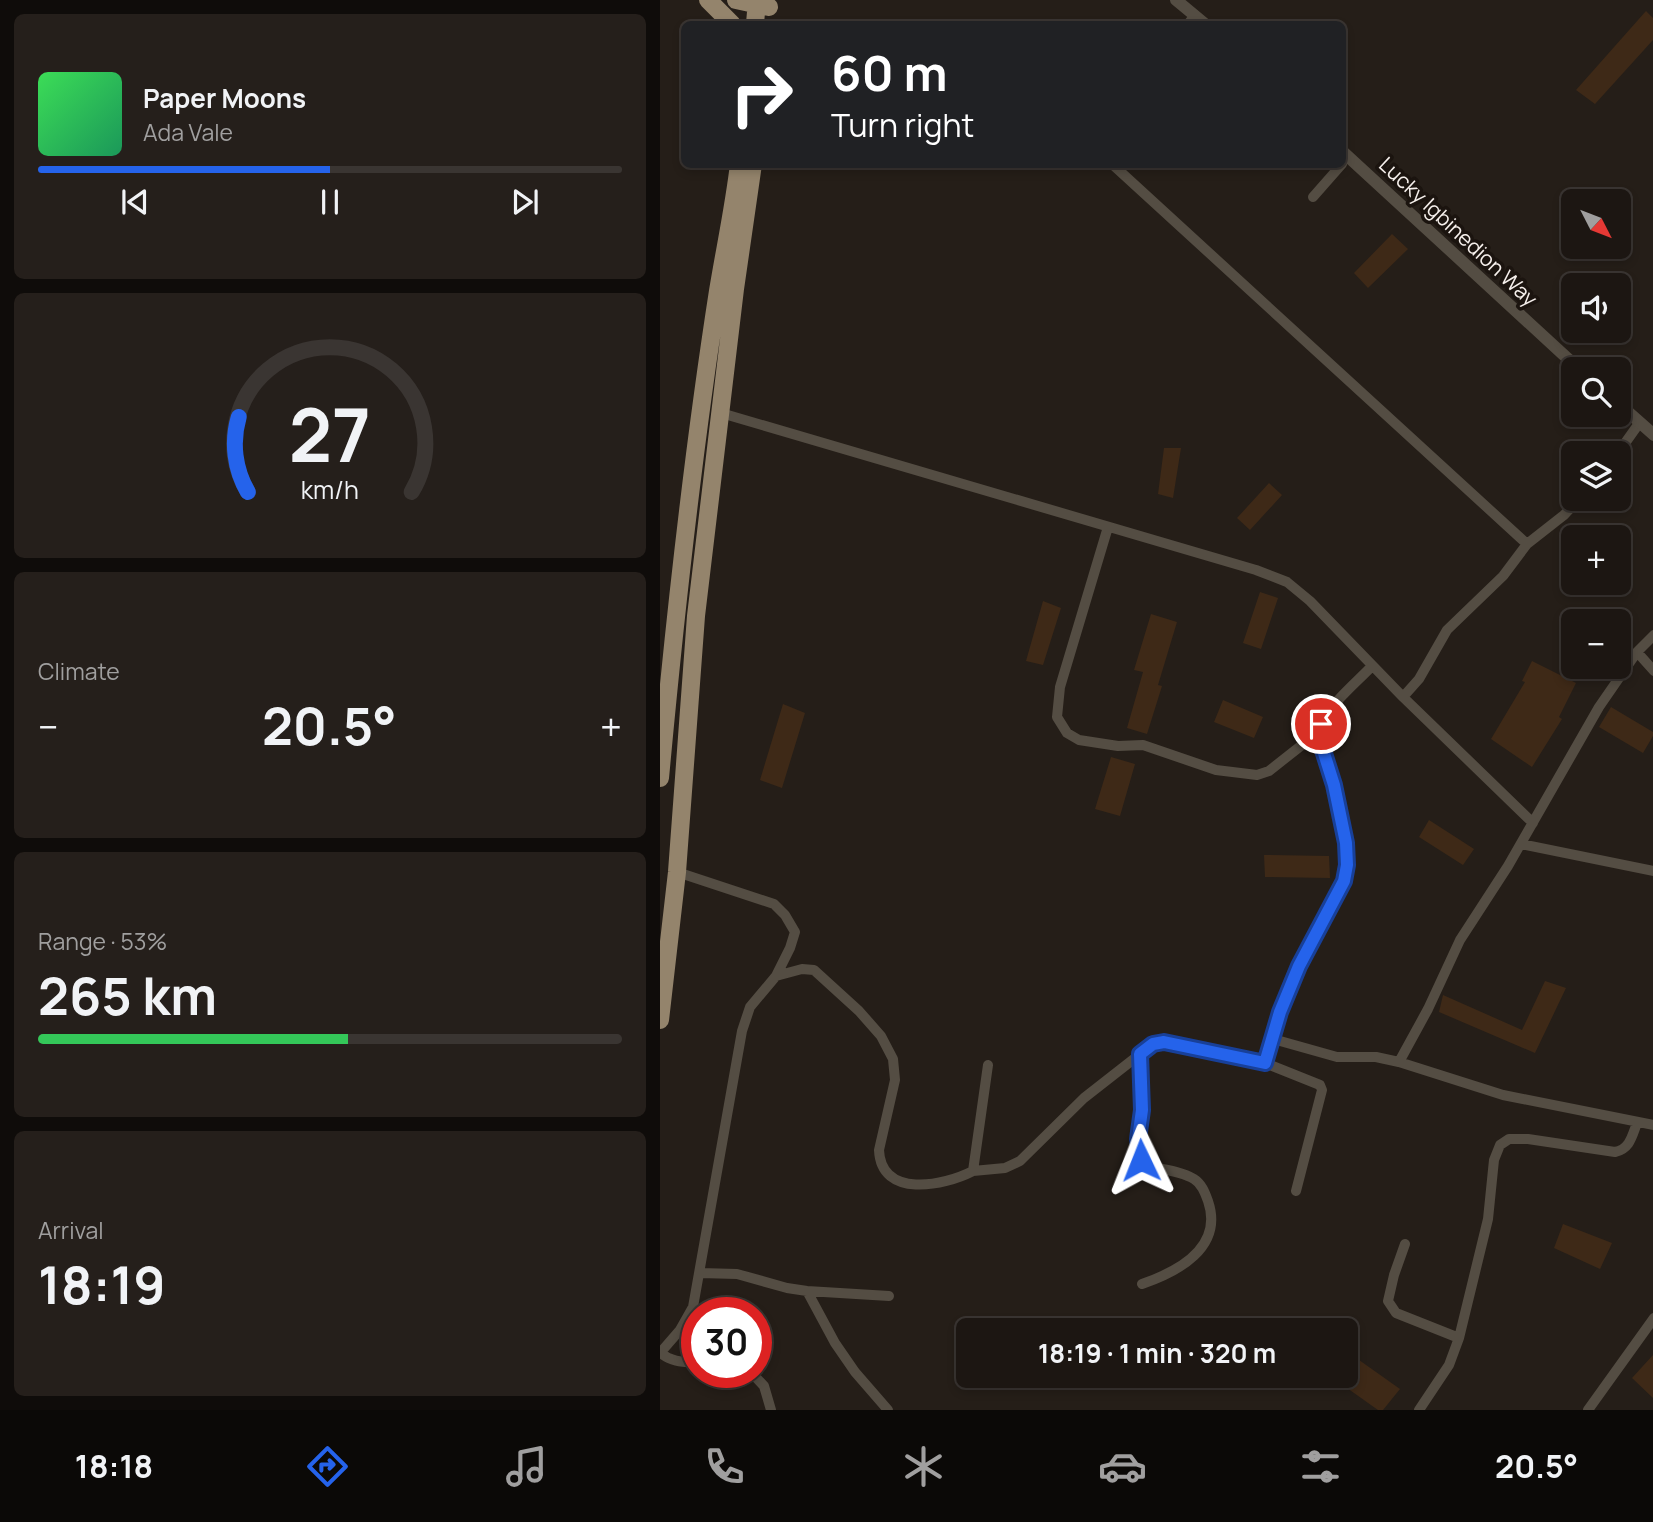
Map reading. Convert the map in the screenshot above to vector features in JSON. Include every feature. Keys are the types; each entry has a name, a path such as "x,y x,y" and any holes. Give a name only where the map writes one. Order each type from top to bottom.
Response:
{"highway":[{"path":"708,0 729,21"},
{"path":"736,0 764,7"},
{"path":"660,1020 677,872 696,616 721,412 727,289 739,168"},
{"path":"660,778 680,581 727,289 752,168"}],"street":[{"path":"1176,0 1191,20"},
{"name":"Lucky Igbinedion Way","path":"1346,161 1566,357"},
{"path":"1117,168 1527,544"},
{"path":"1313,197 1337,168"},
{"path":"721,412 1256,570 1287,582 1310,601 1403,697 1533,823"},
{"path":"1631,414 1653,435"},
{"path":"1627,441 1640,422"},
{"path":"1403,697 1419,680 1447,631 1503,576 1527,544 1568,511"},
{"path":"1108,527 1060,687 1057,717 1067,733 1079,740 1118,746 1143,745 1216,770 1257,775 1269,771 1322,730"},
{"path":"1399,1062 1428,1009 1460,940 1521,844 1599,707 1637,652 1653,635"},
{"path":"1637,652 1653,671"},
{"path":"1265,1063 1280,1012 1299,966 1344,881 1347,865 1346,843 1334,785 1322,747 1321,724 1372,666"},
{"path":"1521,844 1653,871"},
{"path":"677,872 774,904 785,915 795,932 776,976 750,1007 742,1031 693,1307 680,1330 660,1353 681,1362"},
{"path":"776,976 802,969 814,970 859,1011 881,1037 893,1059 895,1080 879,1150 883,1169 896,1181 941,1184 973,1171 1005,1168 1020,1161 1084,1098 1153,1044 1164,1042 1265,1063 1320,1085 1322,1090 1296,1191"},
{"path":"1273,1039 1337,1057 1376,1057 1399,1062 1503,1095 1653,1125"},
{"path":"1140,1054 1142,1110 1138,1139 1141,1160 1146,1166 1194,1179 1205,1190 1211,1210 1209,1230 1203,1247 1193,1259 1168,1275 1142,1284"},
{"path":"973,1171 988,1065"},
{"path":"1419,1410 1449,1365 1459,1338 1488,1219 1494,1160 1500,1145 1509,1139 1528,1139 1623,1151 1637,1123"},
{"path":"1406,1244 1394,1275 1388,1301 1396,1312 1459,1338"},
{"path":"700,1273 737,1273 787,1289 889,1296"},
{"path":"807,1291 835,1343 855,1372 888,1410"},
{"path":"1588,1410 1653,1318"},
{"path":"765,1388 771,1410"}],"building":[{"path":"1646,11 1653,18 1653,40 1595,104 1576,90"},
{"path":"1392,234 1408,249 1368,288 1354,273"},
{"path":"1164,448 1181,448 1173,498 1158,494"},
{"path":"1269,483 1282,495 1250,530 1237,518"},
{"path":"1260,592 1278,598 1261,649 1243,643"},
{"path":"1043,601 1061,608 1043,665 1026,661"},
{"path":"1151,614 1177,622 1147,734 1127,728 1143,672 1134,670"},
{"path":"1532,661 1561,676 1561,679 1576,683 1559,717 1562,719 1532,767 1491,739 1525,682 1522,681"},
{"path":"1223,700 1263,717 1254,738 1214,722"},
{"path":"783,704 805,713 782,788 760,780"},
{"path":"1611,707 1653,732 1643,753 1599,727"},
{"path":"1111,757 1135,764 1120,816 1095,809"},
{"path":"1429,820 1474,849 1463,865 1419,837"},
{"path":"1264,855 1329,856 1330,878 1265,877"},
{"path":"1545,981 1566,988 1535,1053 1439,1012 1443,995 1522,1030"},
{"path":"1563,1224 1612,1243 1600,1269 1554,1248"},
{"path":"1653,1355 1653,1398 1632,1378"},
{"path":"1358,1359 1400,1389 1383,1410 1378,1410 1347,1388 1358,1388"}],"route":[{"path":"1141,1160 1138,1139 1142,1110 1140,1054 1153,1044 1164,1042 1265,1063 1280,1012 1299,966 1344,881 1347,865 1346,843 1334,785 1322,747 1321,724"}]}
